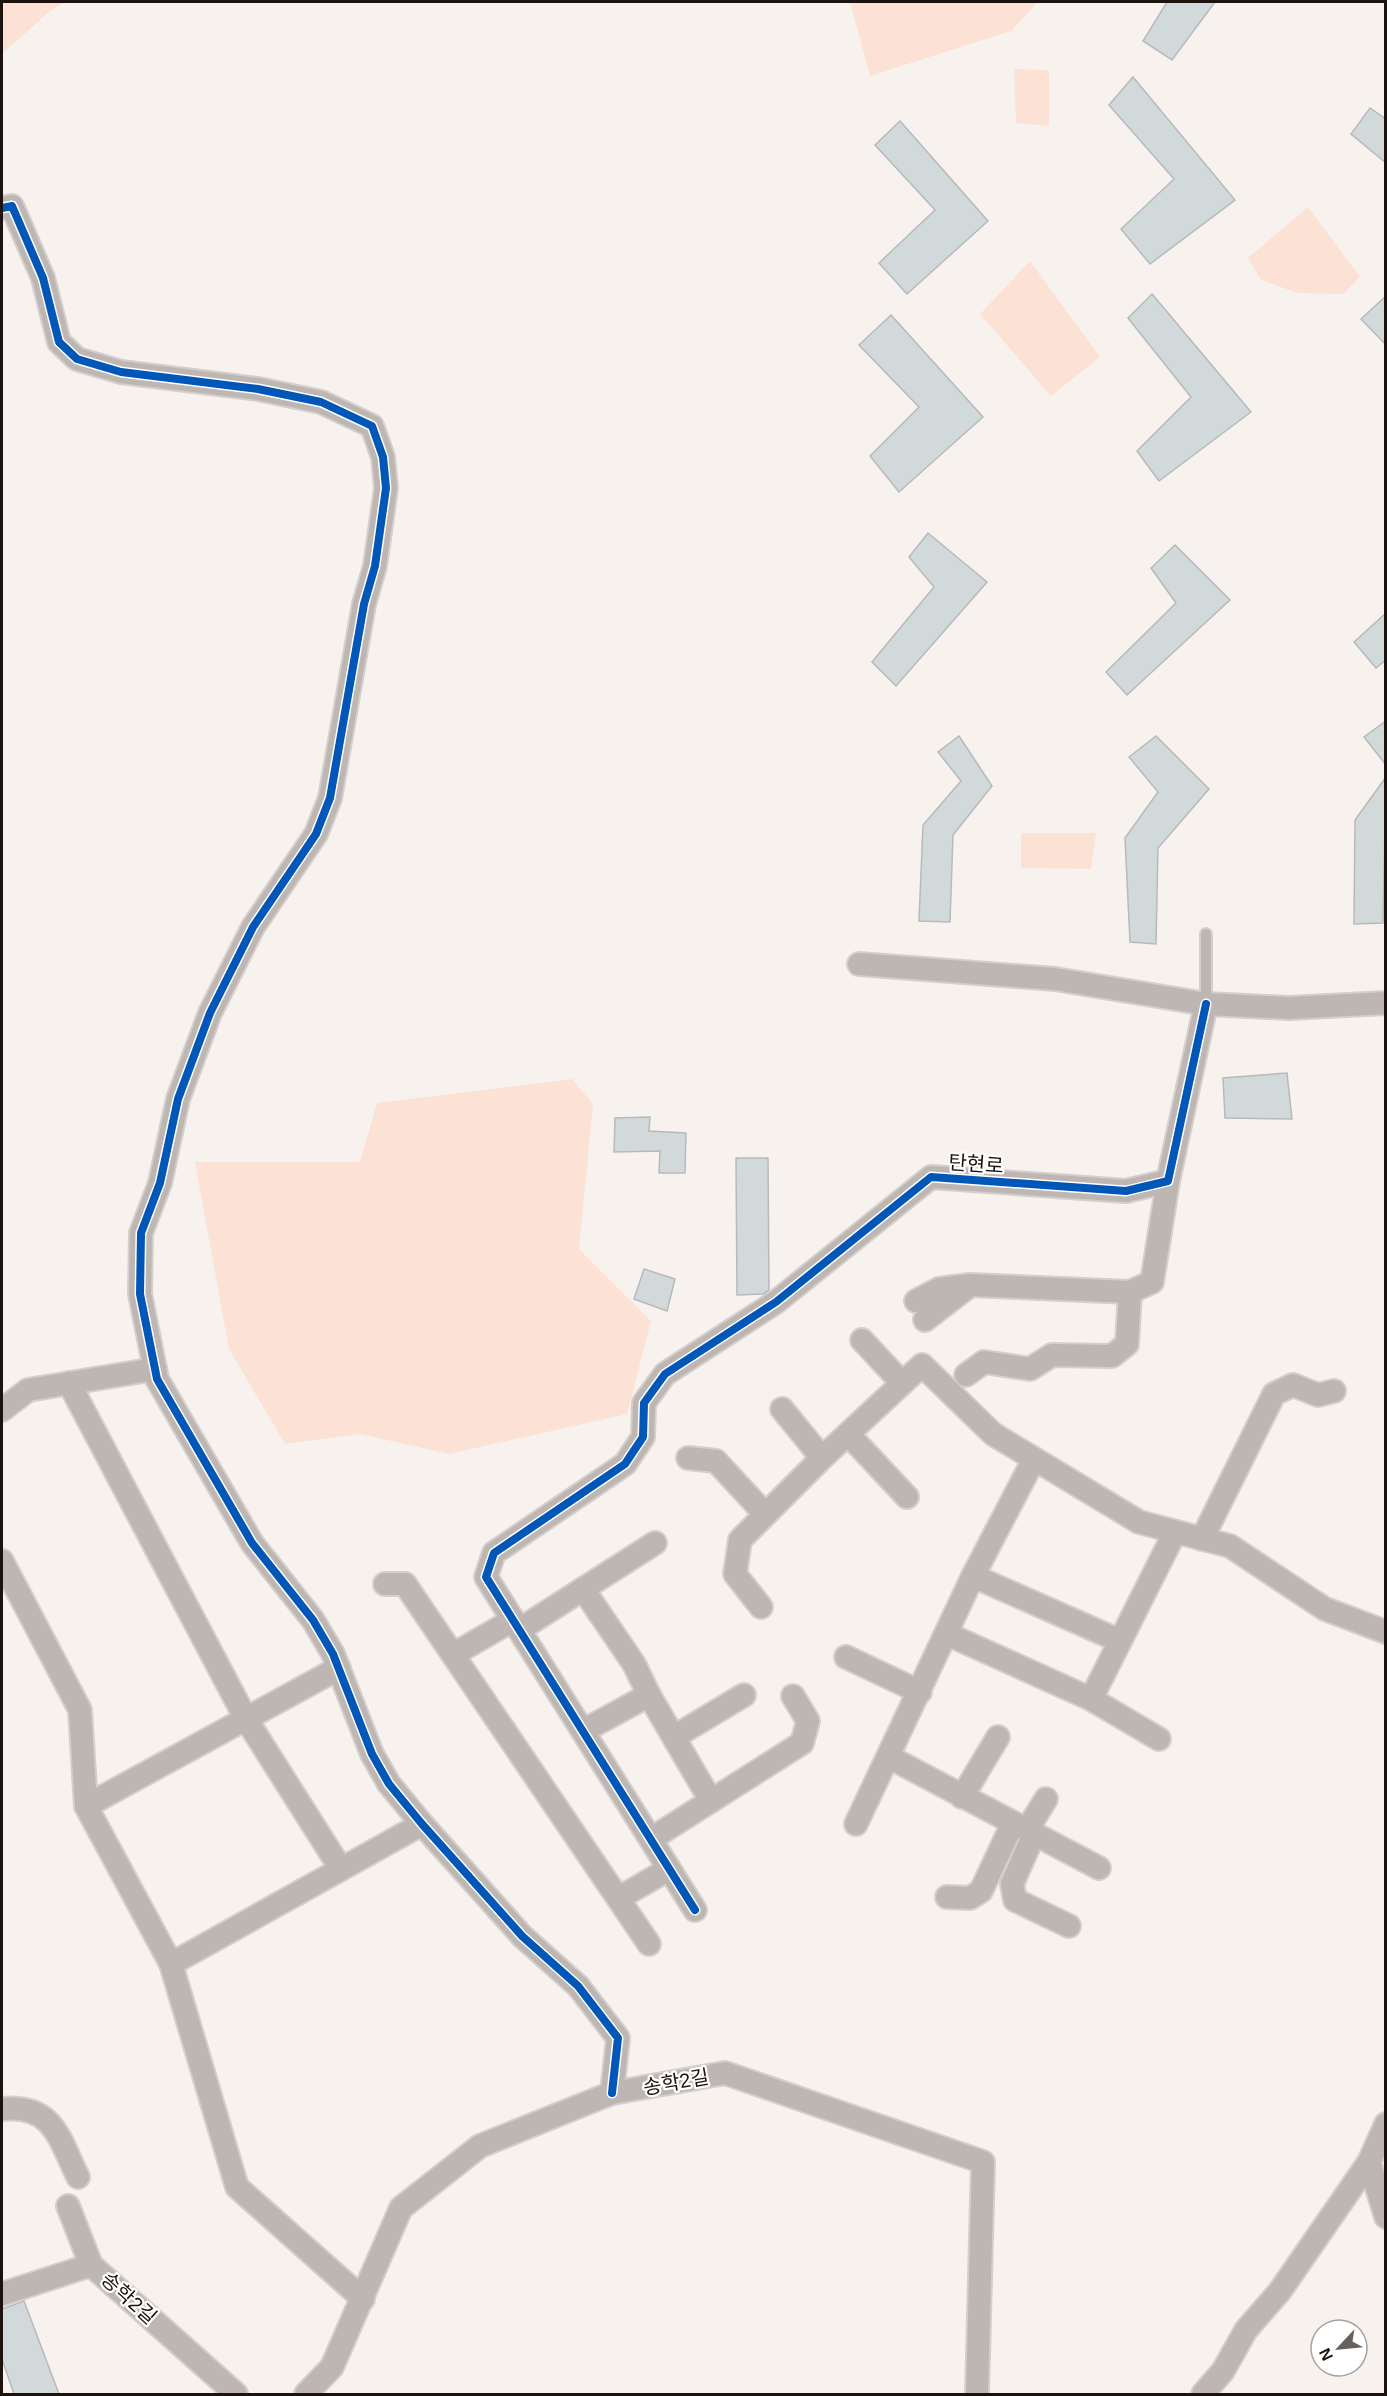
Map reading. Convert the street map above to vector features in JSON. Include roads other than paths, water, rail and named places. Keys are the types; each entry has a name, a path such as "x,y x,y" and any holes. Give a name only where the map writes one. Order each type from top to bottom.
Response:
{"street":[{"path":"2,208 12,206 43,278 59,342 77,359 121,372 258,389 321,402 372,426 383,457 386,488 375,566 364,604 330,798 316,834 253,927 210,1013 178,1099 160,1183 141,1233 140,1294 157,1379 252,1543 313,1620 333,1654 372,1754 389,1784 522,1936 578,1986 618,2038 612,2093"},
{"path":"859,964 1055,979 1206,1004 1289,1008 1386,1003"},
{"path":"921,1311 939,1289 970,1285 1130,1292 1152,1282 1168,1181 1206,1004"},
{"name":"탄현로","path":"516,1625 486,1577 494,1553 625,1464 643,1437 644,1403 665,1374 776,1302 931,1177 1126,1191 1168,1181"},
{"path":"966,1375 984,1362 1030,1369 1052,1355 1112,1356 1127,1344 1130,1292"},
{"path":"862,1340 902,1383"},
{"path":"761,1607 735,1574 740,1540 822,1458 922,1365 993,1434 1139,1522 1230,1546 1325,1609 1386,1632"},
{"path":"2,1410 28,1390 154,1369"},
{"path":"69,1383 246,1719 341,1869"},
{"path":"1203,1539 1274,1394 1293,1385 1318,1395 1335,1391"},
{"path":"782,1409 822,1458"},
{"path":"848,1434 907,1497"},
{"path":"688,1458 716,1461 765,1514"},
{"path":"856,1824 973,1576 1034,1459"},
{"path":"1091,1699 1175,1532"},
{"path":"454,1654 516,1625 583,1589 655,1544"},
{"path":"2,1561 80,1710 86,1806 171,1964 237,2187 363,2299"},
{"path":"973,1576 1120,1641"},
{"path":"385,1584 405,1584 649,1944"},
{"path":"583,1589 634,1664 651,1699 711,1801"},
{"path":"516,1625 695,1910"},
{"path":"947,1634 1091,1699 1159,1739"},
{"path":"846,1657 920,1692"},
{"path":"86,1806 339,1668"},
{"path":"583,1731 649,1695 651,1699"},
{"path":"674,1737 744,1695"},
{"path":"651,1839 802,1743 808,1721 793,1696"},
{"path":"962,1797 998,1737"},
{"path":"889,1757 1099,1868"},
{"path":"947,1898 970,1898 981,1891 1046,1799"},
{"path":"171,1964 422,1824"},
{"path":"1025,1829 1012,1884 1015,1900 1069,1926"},
{"path":"618,1898 669,1869"},
{"name":"송학2길","path":"306,2394 332,2367 401,2208 480,2146 612,2093 725,2073 983,2162 977,2394"},
{"path":"2,2109 19,2108 42,2116 56,2131 78,2177"},
{"path":"1203,2394 1223,2371 1246,2330 1280,2291 1369,2162 1386,2124"},
{"path":"1369,2162 1386,2217"},
{"path":"68,2206 91,2265"},
{"name":"송학2길","path":"2,2294 91,2265 236,2394"}],"lane":[{"path":"1206,934 1206,1004"}]}
